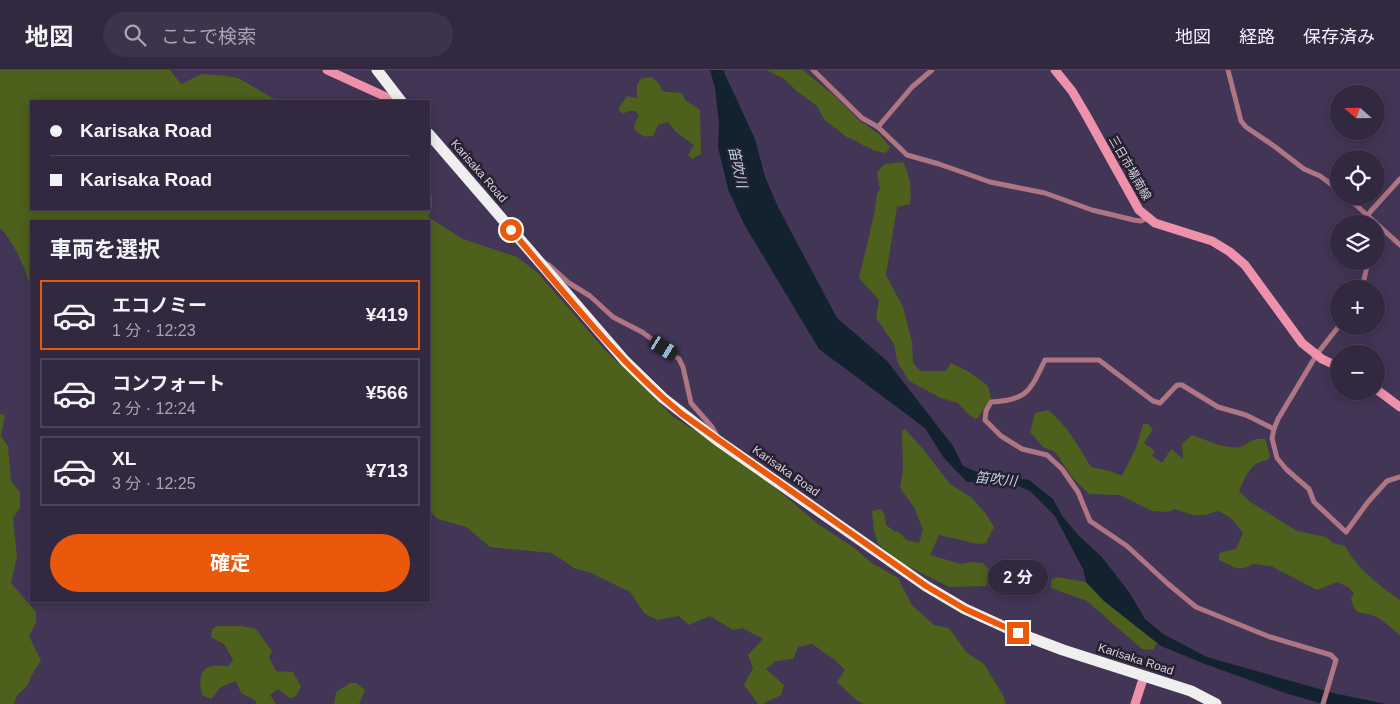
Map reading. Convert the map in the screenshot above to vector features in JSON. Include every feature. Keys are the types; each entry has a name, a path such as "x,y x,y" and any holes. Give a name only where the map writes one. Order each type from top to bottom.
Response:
{"highway":[{"path":"377,70 400,100"},
{"name":"Karisaka Road","path":"430,135 625,361 663,398 717,440 920,582 965,609 1018,633 1191,691 1216,704"}],"main road":[{"path":"327,70 393,100"},
{"name":"三日市場南線","path":"1055,70 1076,98 1135,202 1148,218 1155,223 1212,241 1230,252 1245,266 1302,342 1330,362"},
{"path":"1385,396 1400,407"},
{"path":"1135,704 1144,676"}],"street":[{"path":"813,70 862,118 878,127 907,155 990,182 1045,193 1092,210 1134,220 1141,221 1148,218"},
{"path":"878,127 912,87 932,70"},
{"path":"1228,70 1242,121 1246,127 1304,169 1320,176 1330,183"},
{"path":"1369,215 1400,179"},
{"path":"1356,205 1367,215"},
{"path":"1385,231 1400,245"},
{"path":"538,261 549,265 569,284 590,296 619,321 642,332 679,359 683,367 691,403 712,427 717,440"},
{"path":"1332,335 1317,354 1286,404 1274,430 1272,438 1277,458 1286,469 1310,489 1314,502 1346,532 1368,502 1387,481 1400,477"},
{"path":"1274,430 1246,416 1218,407 1182,385 1177,384 1160,403 1153,401 1099,360 1045,360 1032,387 1021,397 991,402 986,410 985,420 1001,436 1022,449 1047,455 1062,469 1078,492 1090,521 1127,546 1196,607 1270,637 1331,655 1336,660 1323,704"}],"green space":[{"path":"0,70 170,70 181,84 202,74 238,78 276,100 30,100 30,210 430,210 430,191 432,202 431,209 428,217 463,239 517,257 538,273 605,350 673,417 710,439 784,495 818,524 853,547 872,563 898,578 912,605 934,625 949,628 966,652 984,664 1003,695 1006,704 864,704 856,700 837,682 845,670 835,660 812,644 798,647 793,659 776,661 766,669 784,685 781,695 763,704 758,704 744,685 753,668 748,655 763,639 742,628 733,630 710,616 689,625 679,616 657,620 644,613 630,592 591,573 574,568 552,553 490,547 466,527 438,519 430,512 430,220 30,220 30,284 15,248 0,228"},
{"path":"766,70 803,70 836,97 859,120 880,135 890,147 886,153 875,151 845,136 824,119 817,106 783,78"},
{"path":"651,77 658,82 663,91 683,94 685,100 700,110 701,154 692,159 688,155 694,145 676,132 668,122 658,125 654,135 641,135 634,129 639,116 635,111 628,111 623,114 618,109 627,96 637,98 637,85 641,79"},
{"path":"903,162 910,182 910,204 897,207 886,275 903,307 912,342 913,363 920,371 946,371 951,363 969,372 988,386 991,398 977,419 969,415 958,403 941,398 909,381 897,361 894,344 876,318 879,300 859,278 877,194 880,189 877,172 885,164"},
{"path":"1048,410 1067,429 1091,467 1122,476 1136,448 1143,424 1148,424 1153,429 1144,443 1155,451 1152,456 1162,463 1171,449 1183,459 1182,444 1192,435 1221,446 1233,448 1243,446 1257,439 1265,439 1270,456 1268,460 1262,461 1249,471 1239,491 1249,501 1297,531 1326,537 1333,543 1345,546 1362,569 1400,600 1400,635 1377,617 1357,612 1351,599 1354,593 1348,587 1337,582 1317,590 1271,566 1253,564 1248,567 1239,568 1219,560 1219,553 1236,549 1243,533 1231,518 1218,511 1205,515 1193,515 1174,509 1168,512 1152,511 1120,495 1089,494 1073,478 1055,452 1043,447 1030,432 1035,413"},
{"path":"0,414 5,415 1,436 8,446 11,481 20,492 20,508 13,518 17,556 11,583 36,612 36,622 29,636 41,661 26,687 17,696 14,704 0,704"},
{"path":"905,429 950,484 972,498 994,527 986,543 978,544 939,535 930,555 961,564 983,563 991,572 986,586 949,587 902,563 878,544 874,531 872,511 881,509 885,516 886,525 899,532 906,540 919,543 923,530 914,507 900,488 903,470 902,431"},
{"path":"1057,577 1086,582 1104,601 1157,642 1153,650 1142,649 1087,601 1051,588 1051,580"},
{"path":"217,626 242,626 256,629 272,651 269,657 276,671 293,672 301,686 296,696 290,698 278,689 270,695 276,704 257,704 255,700 241,693 236,681 221,687 211,699 202,695 200,680 204,670 213,666 228,666 233,660 224,644 211,637 212,629"},
{"path":"350,683 356,683 365,690 359,704 334,704 336,692"}],"water":[{"name":"笛吹川","path":"710,70 723,70 755,139 765,177 778,207 837,318 887,361 953,446 963,466 977,472 1029,480 1053,499 1063,517 1079,536 1101,556 1129,592 1145,619 1163,634 1207,657 1333,693 1386,704 1323,704 1285,693 1161,646 1104,601 1086,582 1083,569 1055,516 1030,491 1008,481 967,482 944,458 925,428 819,349 744,224 728,189 718,147 719,124 715,88"}],"route":[{"path":"511,230 625,361 682,414 926,586 965,609 1018,633"}]}
